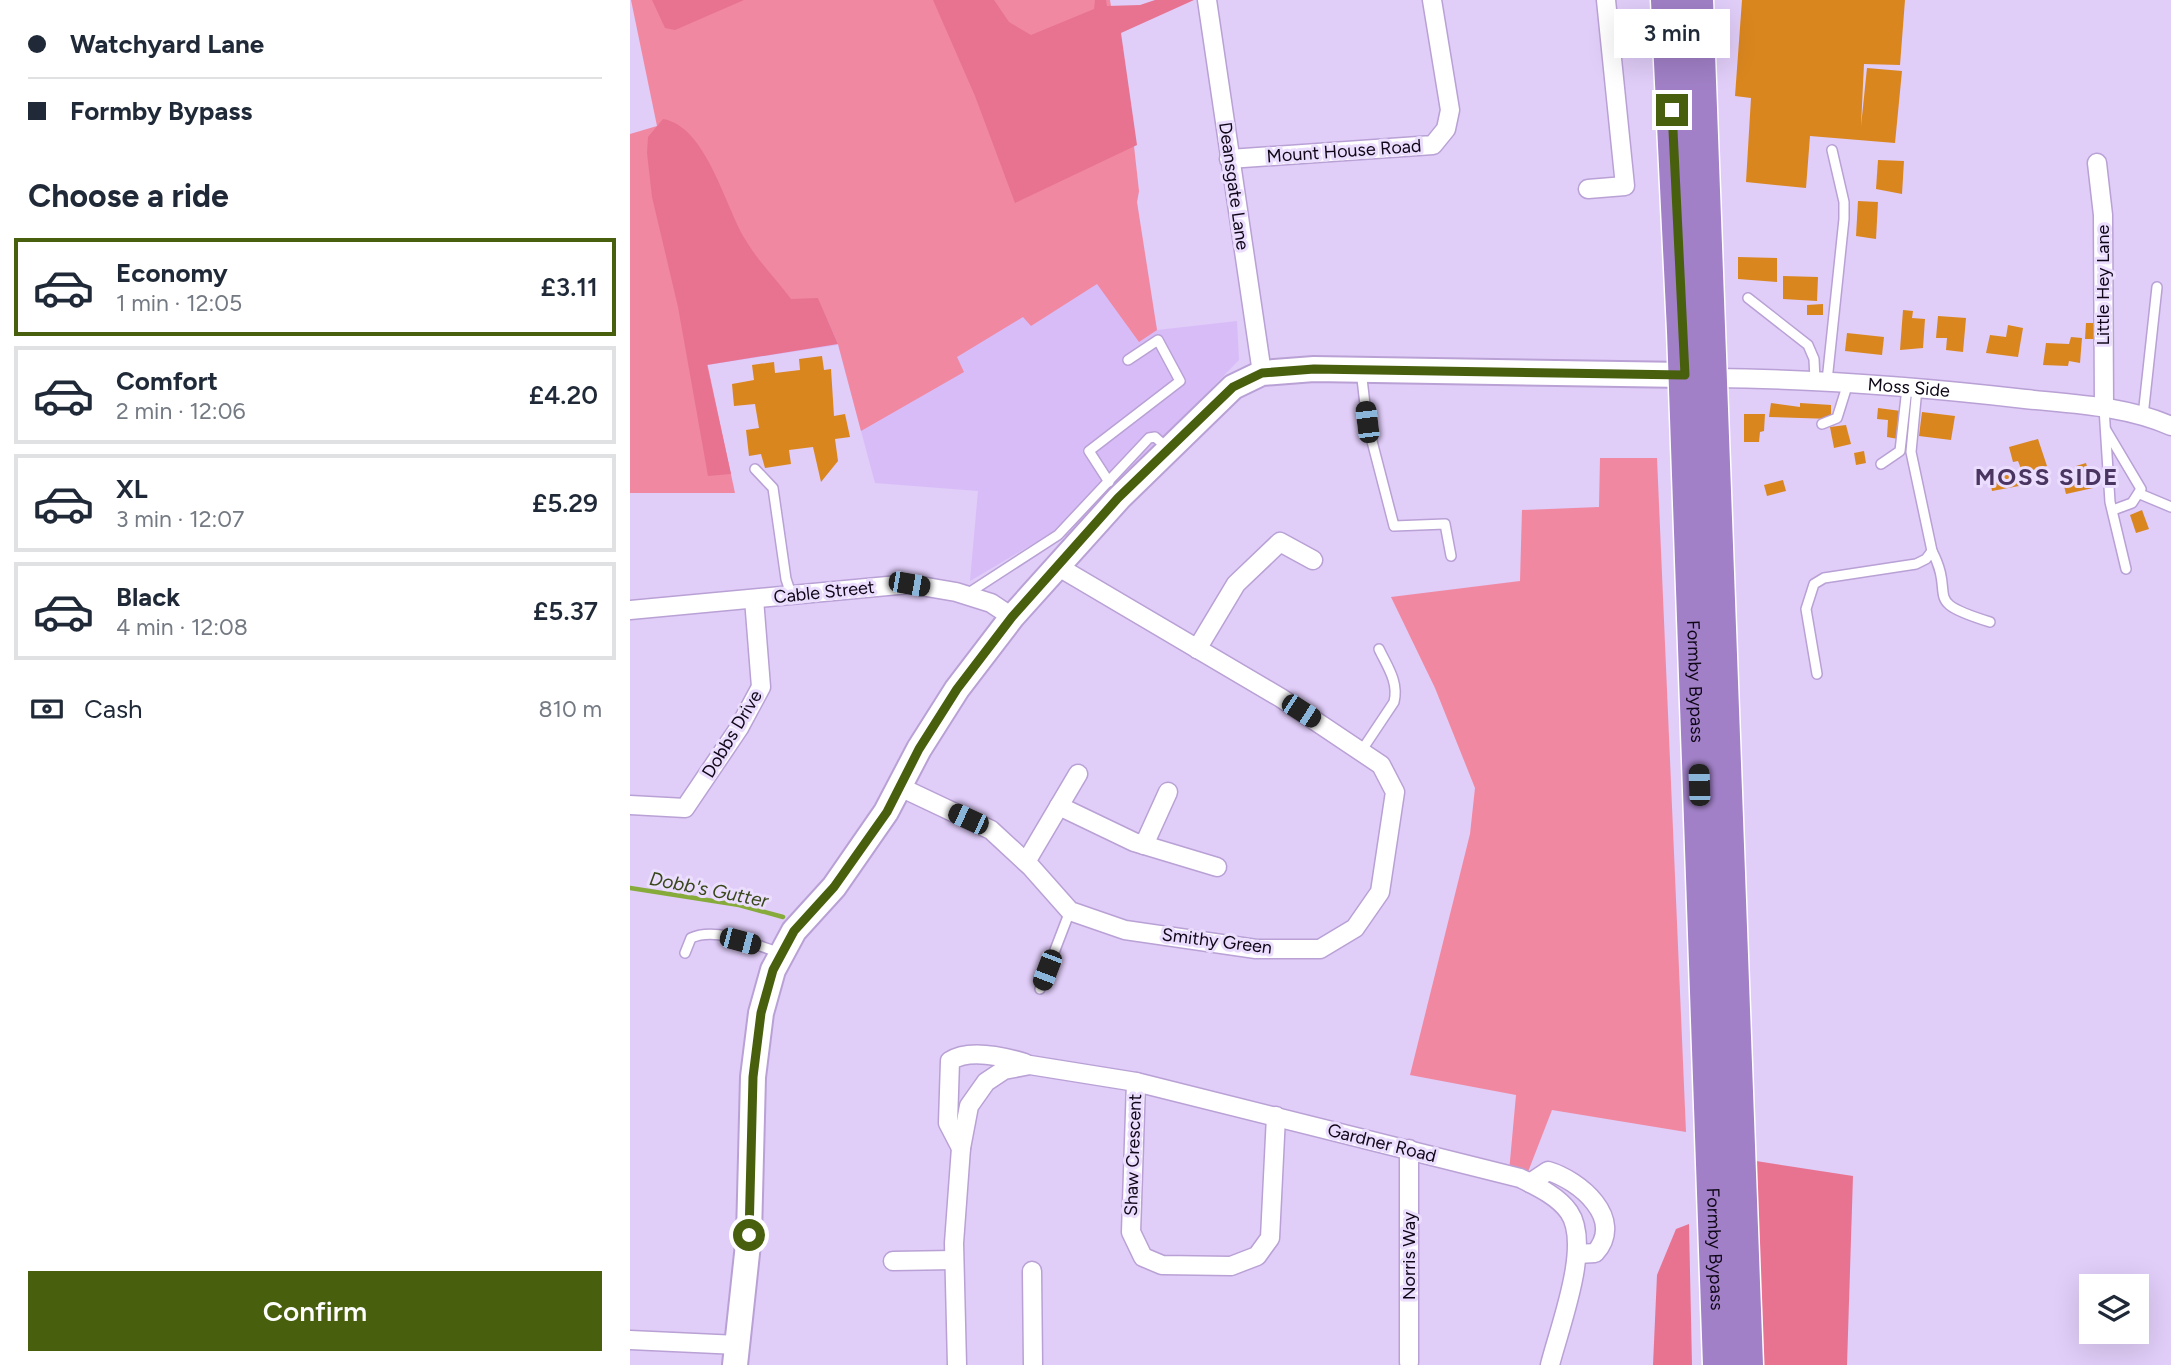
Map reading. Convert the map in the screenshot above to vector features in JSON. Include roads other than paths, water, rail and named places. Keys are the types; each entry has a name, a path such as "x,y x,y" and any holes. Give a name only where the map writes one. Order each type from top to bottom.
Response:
{"highway":[{"name":"Formby Bypass","path":"1667,0 1699,376 1747,1365"},
{"name":"Formby Bypass","path":"1697,0 1699,376 1719,1365"}],"street":[{"name":"Deansgate Lane","path":"1207,0 1262,373"},
{"name":"Mount House Road","path":"1229,159 1433,145 1446,129 1450,110 1432,0"},
{"path":"1588,190 1625,186 1606,0"},
{"name":"Little Hey Lane","path":"2097,163 2103,215 2104,408"},
{"name":"Moss Side","path":"1262,373 1282,369 1821,380 2104,408 2143,416 2171,426"},
{"path":"630,1340 737,1355 749,1235 753,1077 761,1013 773,970 794,931 834,887 856,855 900,787 919,749 951,699 1012,617 1168,448 1233,387 1262,373"},
{"path":"1197,649 1236,584 1280,542 1313,560"},
{"name":"Smithy Green","path":"900,787 991,830 1026,862 1070,911 1125,930 1256,949 1320,949 1355,928 1380,892 1395,792 1381,765 1281,698 1057,566"},
{"name":"Cable Street","path":"630,610 909,584 966,595 991,603 1012,617"},
{"name":"Dobbs Drive","path":"630,805 685,808 739,728 761,687 754,599"},
{"path":"1026,862 1078,774"},
{"path":"1144,845 1168,792"},
{"path":"1059,806 1144,845 1217,867"},
{"name":"Gardner Road","path":"961,1148 948,1123 950,1061 956,1057 990,1056 1136,1082 1409,1149 1530,1183 1569,1211 1577,1234 1577,1254 1550,1365"},
{"name":"Gardner Road","path":"957,1365 954,1260 961,1148 969,1106 986,1082 1004,1070 1030,1065"},
{"name":"Shaw Crescent","path":"1136,1082 1131,1232 1143,1257 1162,1265 1231,1266 1257,1256 1270,1238 1276,1116"},
{"name":"Norris Way","path":"1409,1149 1409,1362"},
{"path":"1530,1183 1548,1171 1558,1174 1578,1184 1600,1210 1605,1225 1600,1248 1595,1253 1577,1254"},
{"path":"893,1261 954,1260"},
{"path":"1032,1271 1033,1365"}],"lane":[{"path":"1821,380 1844,219 1844,202 1832,150"},
{"path":"2143,416 2157,287"},
{"path":"1748,298 1808,345 1821,380"},
{"path":"1109,482 1089,451 1180,381 1158,340 1128,360"},
{"path":"1361,370 1367,422 1394,526 1445,524 1451,555"},
{"path":"1822,424 1837,418 1848,383"},
{"path":"1881,464 1895,457 1900,450 1912,388"},
{"path":"1912,388 1911,452 1932,551 1939,564 1941,592 1946,603 1959,612 1990,622"},
{"path":"2104,408 2105,464 2126,569"},
{"path":"2105,428 2138,479 2140,494 2133,503 2113,510"},
{"path":"966,595 1058,536 1149,438 1155,437 1168,448"},
{"path":"755,469 773,488 786,579 791,594"},
{"path":"2140,494 2171,507"},
{"path":"1817,674 1806,609 1814,584 1824,578 1916,564 1926,559 1932,551"},
{"path":"1362,750 1394,702 1396,694 1396,685 1379,649"},
{"path":"1040,989 1070,911"},
{"path":"685,953 691,938 698,934 719,935 782,954"}],"waterway":[{"name":"Dobb's Gutter","path":"630,888 739,905 783,917"}],"district":[{"name":"MOSS SIDE","path":"2047,477"}]}
